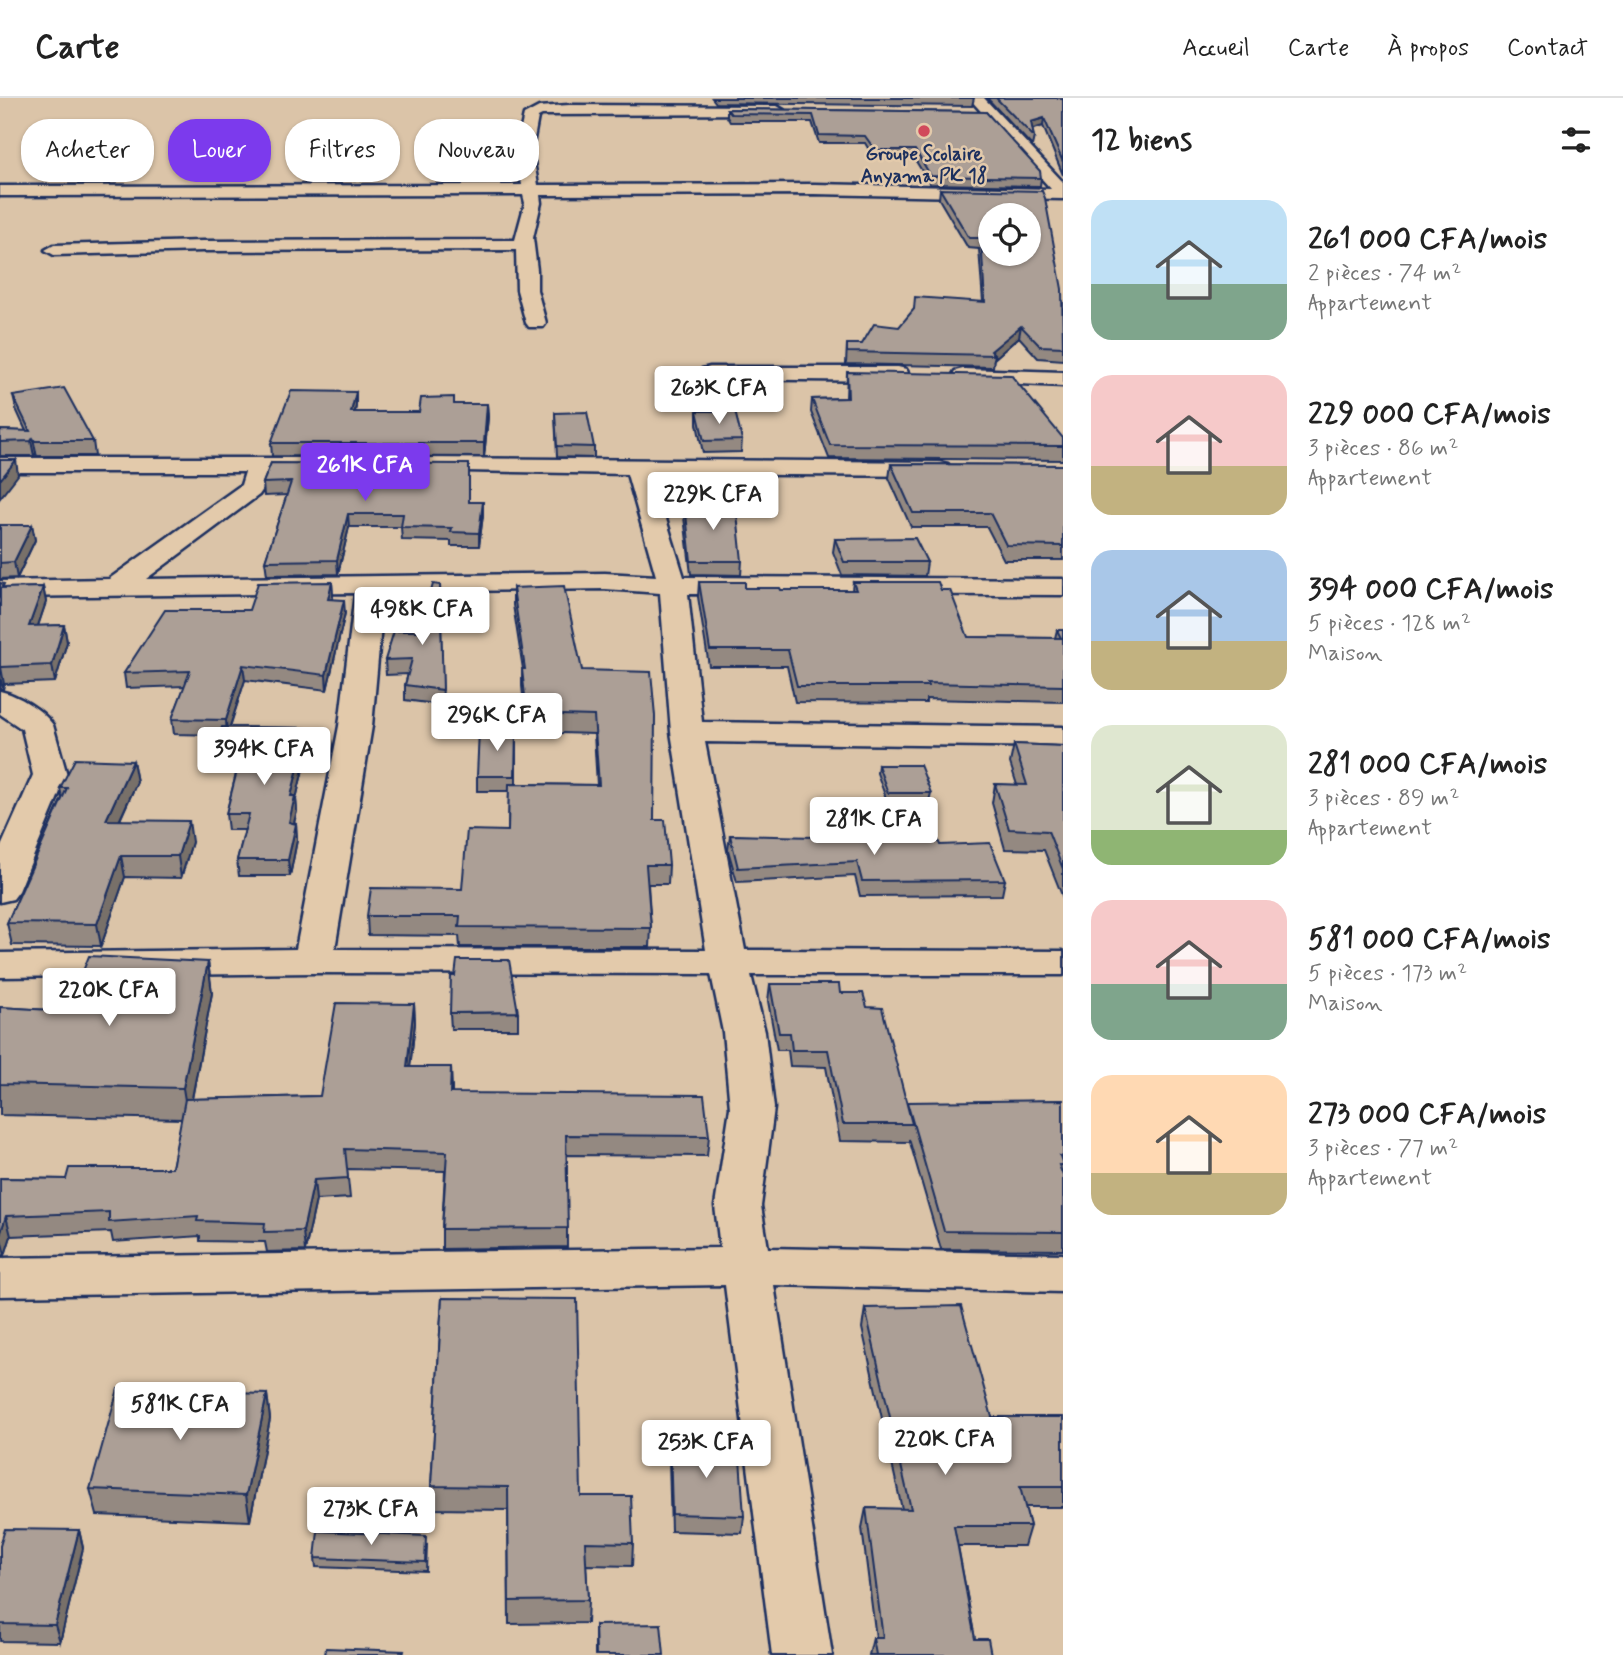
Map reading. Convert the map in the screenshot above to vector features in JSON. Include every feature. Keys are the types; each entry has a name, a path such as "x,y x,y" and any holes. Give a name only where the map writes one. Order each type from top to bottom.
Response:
{"street":[{"path":"976,98 1063,193"},
{"path":"536,324 527,290 524,238 533,203 524,150 528,121 534,112 580,109 797,111"},
{"path":"964,113 989,113"},
{"path":"1036,164 1063,164"},
{"path":"0,191 814,189 1063,193"},
{"path":"189,208 199,192"},
{"path":"168,247 179,227"},
{"path":"54,250 525,245"},
{"path":"710,374 922,374"},
{"path":"944,375 1063,379"},
{"path":"0,465 349,465"},
{"path":"116,587 250,490 257,479 257,465"},
{"path":"403,465 967,469"},
{"path":"636,467 673,585 687,732 727,962 744,1031 752,1108 738,1206 802,1655"},
{"path":"0,589 605,581 673,585 1063,587"},
{"path":"313,961 353,747 368,631 370,584"},
{"path":"0,700 37,724 50,775 0,891"},
{"path":"687,732 1063,737"},
{"path":"0,965 313,961 1063,963"},
{"path":"0,1277 747,1266 1063,1273"}],"building":[{"path":"996,98 1063,98 1063,162 1044,118 1031,122 1034,137"},
{"path":"727,109 986,112 1040,171 1041,178 931,176 915,150 875,150 865,136 819,135 813,115 731,114"},
{"path":"940,189 1042,191 1062,289 1063,347 1040,346 1021,326 991,351 995,355 847,352 847,344 862,344 874,324 899,327 914,309 915,297 985,302 983,266 1041,266 1041,203 978,203 978,238 969,238"},
{"path":"847,372 1011,375 1063,438 1063,446 830,445 812,399 848,398"},
{"path":"64,388 93,441 35,441 33,438 31,441 0,442 0,430 30,431 13,396"},
{"path":"291,391 356,392 351,412 419,412 421,398 454,397 454,404 487,404 484,443 271,443"},
{"path":"697,411 735,411 742,440 704,441"},
{"path":"587,412 594,447 557,446 555,413"},
{"path":"0,460 16,460 0,480"},
{"path":"271,463 469,464 469,502 483,502 479,533 451,532 452,528 401,527 403,514 348,514 337,560 265,561 291,482 263,483"},
{"path":"891,464 1063,465 1063,546 1006,545 990,513 913,513"},
{"path":"685,504 736,504 742,561 691,561"},
{"path":"0,525 32,525 14,562 0,563"},
{"path":"915,538 927,562 844,562 835,539"},
{"path":"332,582 328,599 344,600 326,675 243,665 226,720 172,719 190,671 124,673 165,610 249,610 258,583"},
{"path":"699,582 745,582 745,588 781,590 856,590 853,582 938,582 941,590 950,590 968,637 1061,638 1057,630 1063,630 1063,686 927,683 928,686 797,686 788,650 710,650"},
{"path":"0,583 4,584 2,588 43,587 29,626 64,625 52,665 1,667 0,670"},
{"path":"433,584 440,585 443,690 405,685 412,659 385,660 394,631 420,631"},
{"path":"564,586 582,670 651,672 655,716 654,820 665,820 669,865 646,865 651,928 459,927 460,916 367,916 371,888 462,889 467,830 508,831 509,784 599,785 594,716 527,714 522,669 525,669 513,588"},
{"path":"222,727 308,728 291,796 295,796 289,822 296,824 288,860 237,860 249,814 226,814 241,755 213,755"},
{"path":"479,730 516,731 515,776 477,776"},
{"path":"1014,744 1063,746 1063,869 1048,831 1009,829 995,784 1027,785"},
{"path":"75,759 133,761 106,820 189,821 178,856 121,856 97,924 7,923 67,788 60,788"},
{"path":"878,765 920,765 931,793 888,793"},
{"path":"730,835 938,840 940,845 990,843 1005,880 862,881 857,862 738,868"},
{"path":"89,956 208,962 183,1088 0,1084 0,1007 67,1011"},
{"path":"457,960 509,960 518,1012 450,1013 451,976 455,976"},
{"path":"770,984 839,984 840,993 863,993 867,1007 882,1008 912,1124 843,1124 828,1050 792,1050 790,1033 779,1033"},
{"path":"336,1003 414,1004 407,1067 451,1067 450,1093 704,1095 709,1136 566,1135 568,1228 442,1229 447,1152 345,1149 348,1178 314,1180 303,1231 264,1232 265,1223 197,1221 198,1216 109,1222 109,1212 6,1216 0,1235 0,1178 66,1179 69,1168 172,1168 185,1099 320,1096"},
{"path":"1063,1100 1063,1157 1060,1156 1063,1165 1059,1165 1063,1176 1063,1232 944,1231 907,1102"},
{"path":"442,1298 577,1299 581,1496 631,1496 633,1543 585,1542 588,1600 509,1601 508,1487 431,1486"},
{"path":"961,1306 992,1417 1063,1417 1063,1487 1020,1487 1030,1526 954,1526 975,1639 988,1639 991,1655 876,1655 873,1638 883,1638 866,1508 911,1509 865,1308"},
{"path":"118,1389 267,1394 246,1495 90,1489"},
{"path":"670,1443 739,1444 744,1516 672,1514"},
{"path":"5,1529 79,1530 55,1625 0,1624 0,1546"},
{"path":"318,1531 426,1536 425,1562 315,1558"},
{"path":"661,1624 664,1655 596,1655 595,1625"},
{"path":"326,1648 404,1651 403,1655 325,1655"}],"place":[{"name":"Groupe Scolaire Anyama PK 18","path":"924,131"}]}
